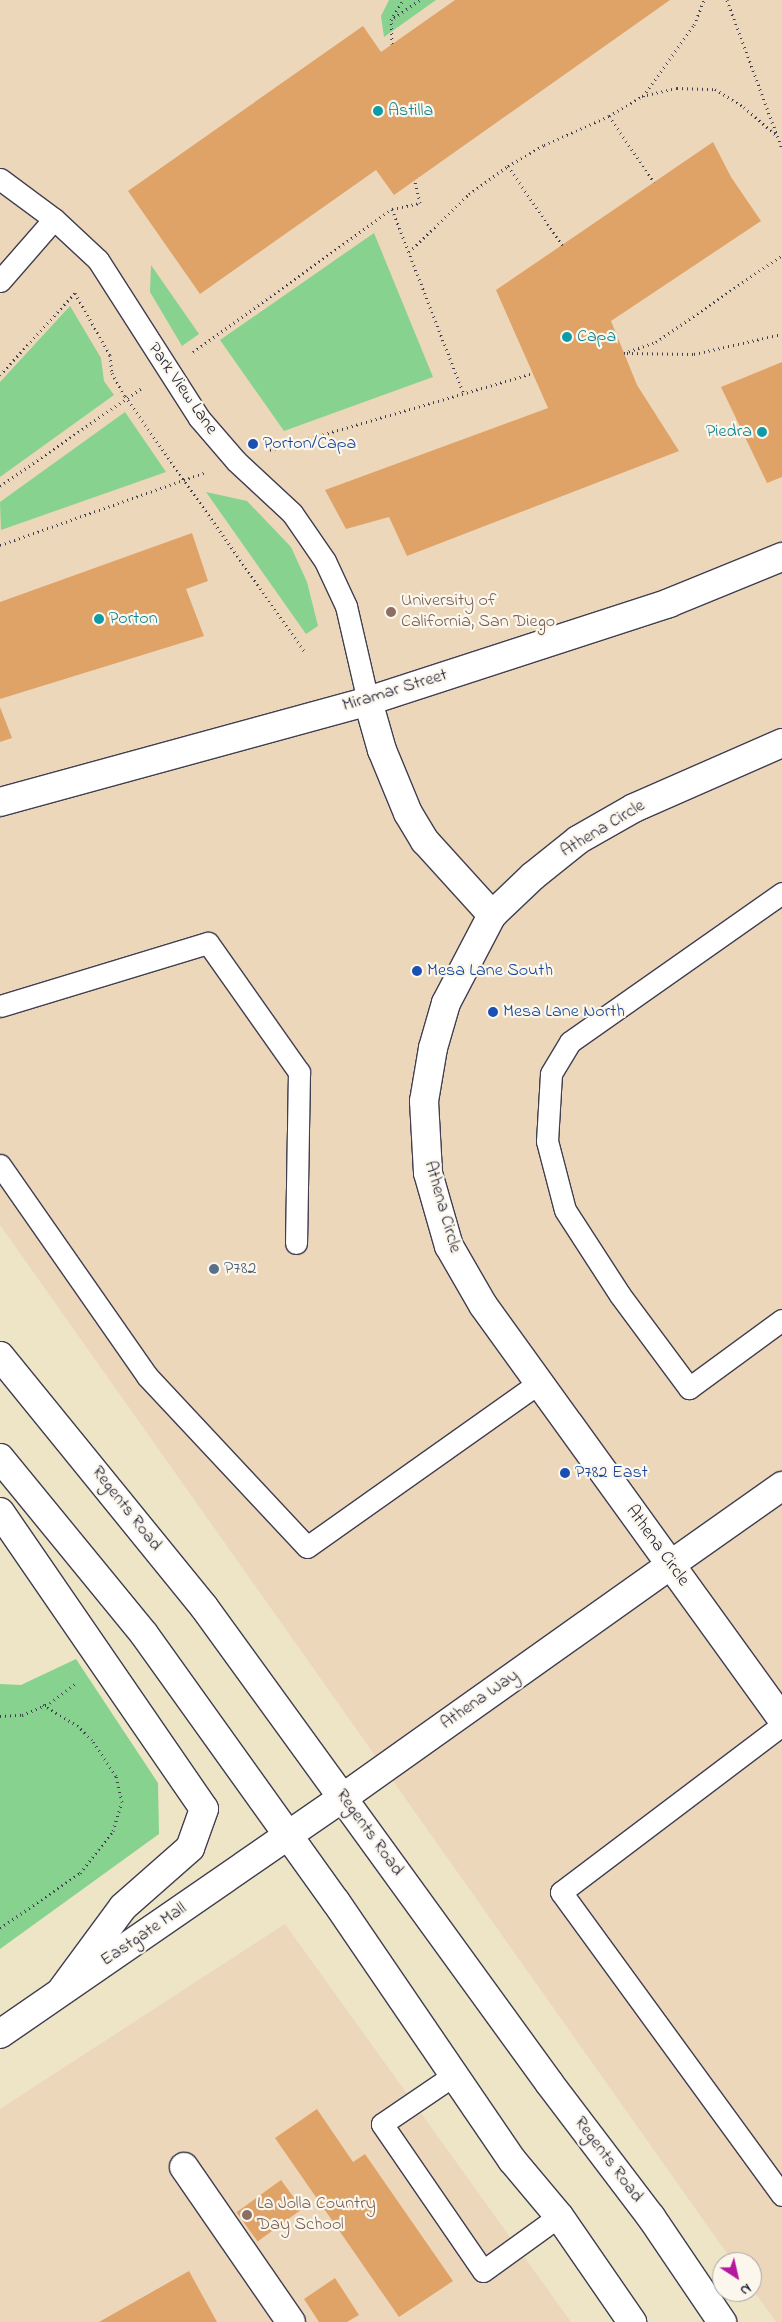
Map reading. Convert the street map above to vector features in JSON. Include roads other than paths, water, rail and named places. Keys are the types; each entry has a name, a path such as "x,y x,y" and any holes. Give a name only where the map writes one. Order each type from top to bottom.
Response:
{"main road":[{"name":"Miramar Street","path":"0,802 368,700 669,603 782,558"},
{"path":"368,700 382,750 408,813 425,841 492,915"},
{"name":"Athena Circle","path":"782,743 634,808 578,840 533,876 492,915 446,1003 433,1048 424,1101 424,1140 428,1173 450,1246 483,1305 782,1719"},
{"name":"Regents Road","path":"0,1356 204,1607 344,1797 550,2084 651,2217 722,2322"},
{"path":"0,1458 144,1634 289,1836 512,2160 559,2216 632,2322"},
{"name":"Athena Way","path":"289,1836 782,1486"},
{"path":"0,1512 204,1810 190,1848 123,1907 61,1991"},
{"name":"Eastgate Mall","path":"0,2034 289,1836"},
{"path":"184,2167 290,2322"}],"lane":[{"name":"Park View Lane","path":"0,179 54,219 98,260 199,418 236,461 292,513 326,561 351,622 368,700"},
{"path":"0,281 54,219"},
{"path":"782,892 570,1042 551,1074 547,1141 566,1210 620,1295 689,1388 782,1320"},
{"path":"0,1006 208,943 299,1072 296,1243"},
{"path":"0,1164 147,1376 307,1547 539,1383"},
{"path":"782,1725 561,1892 782,2195"},
{"path":"454,2075 382,2124 483,2271 559,2216"}],"place":[{"name":"Astilla","path":"378,111"},
{"name":"Capa","path":"567,337"},
{"name":"Piedra","path":"762,432"},
{"name":"Porton/Capa","path":"253,444"},
{"name":"University of California, San Diego","path":"391,612"},
{"name":"Porton","path":"99,619"},
{"name":"Mesa Lane South","path":"417,971"},
{"name":"Mesa Lane North","path":"493,1012"},
{"name":"P782","path":"214,1269"},
{"name":"P782 East","path":"565,1473"},
{"name":"La Jolla Country Day School","path":"247,2215"}]}
